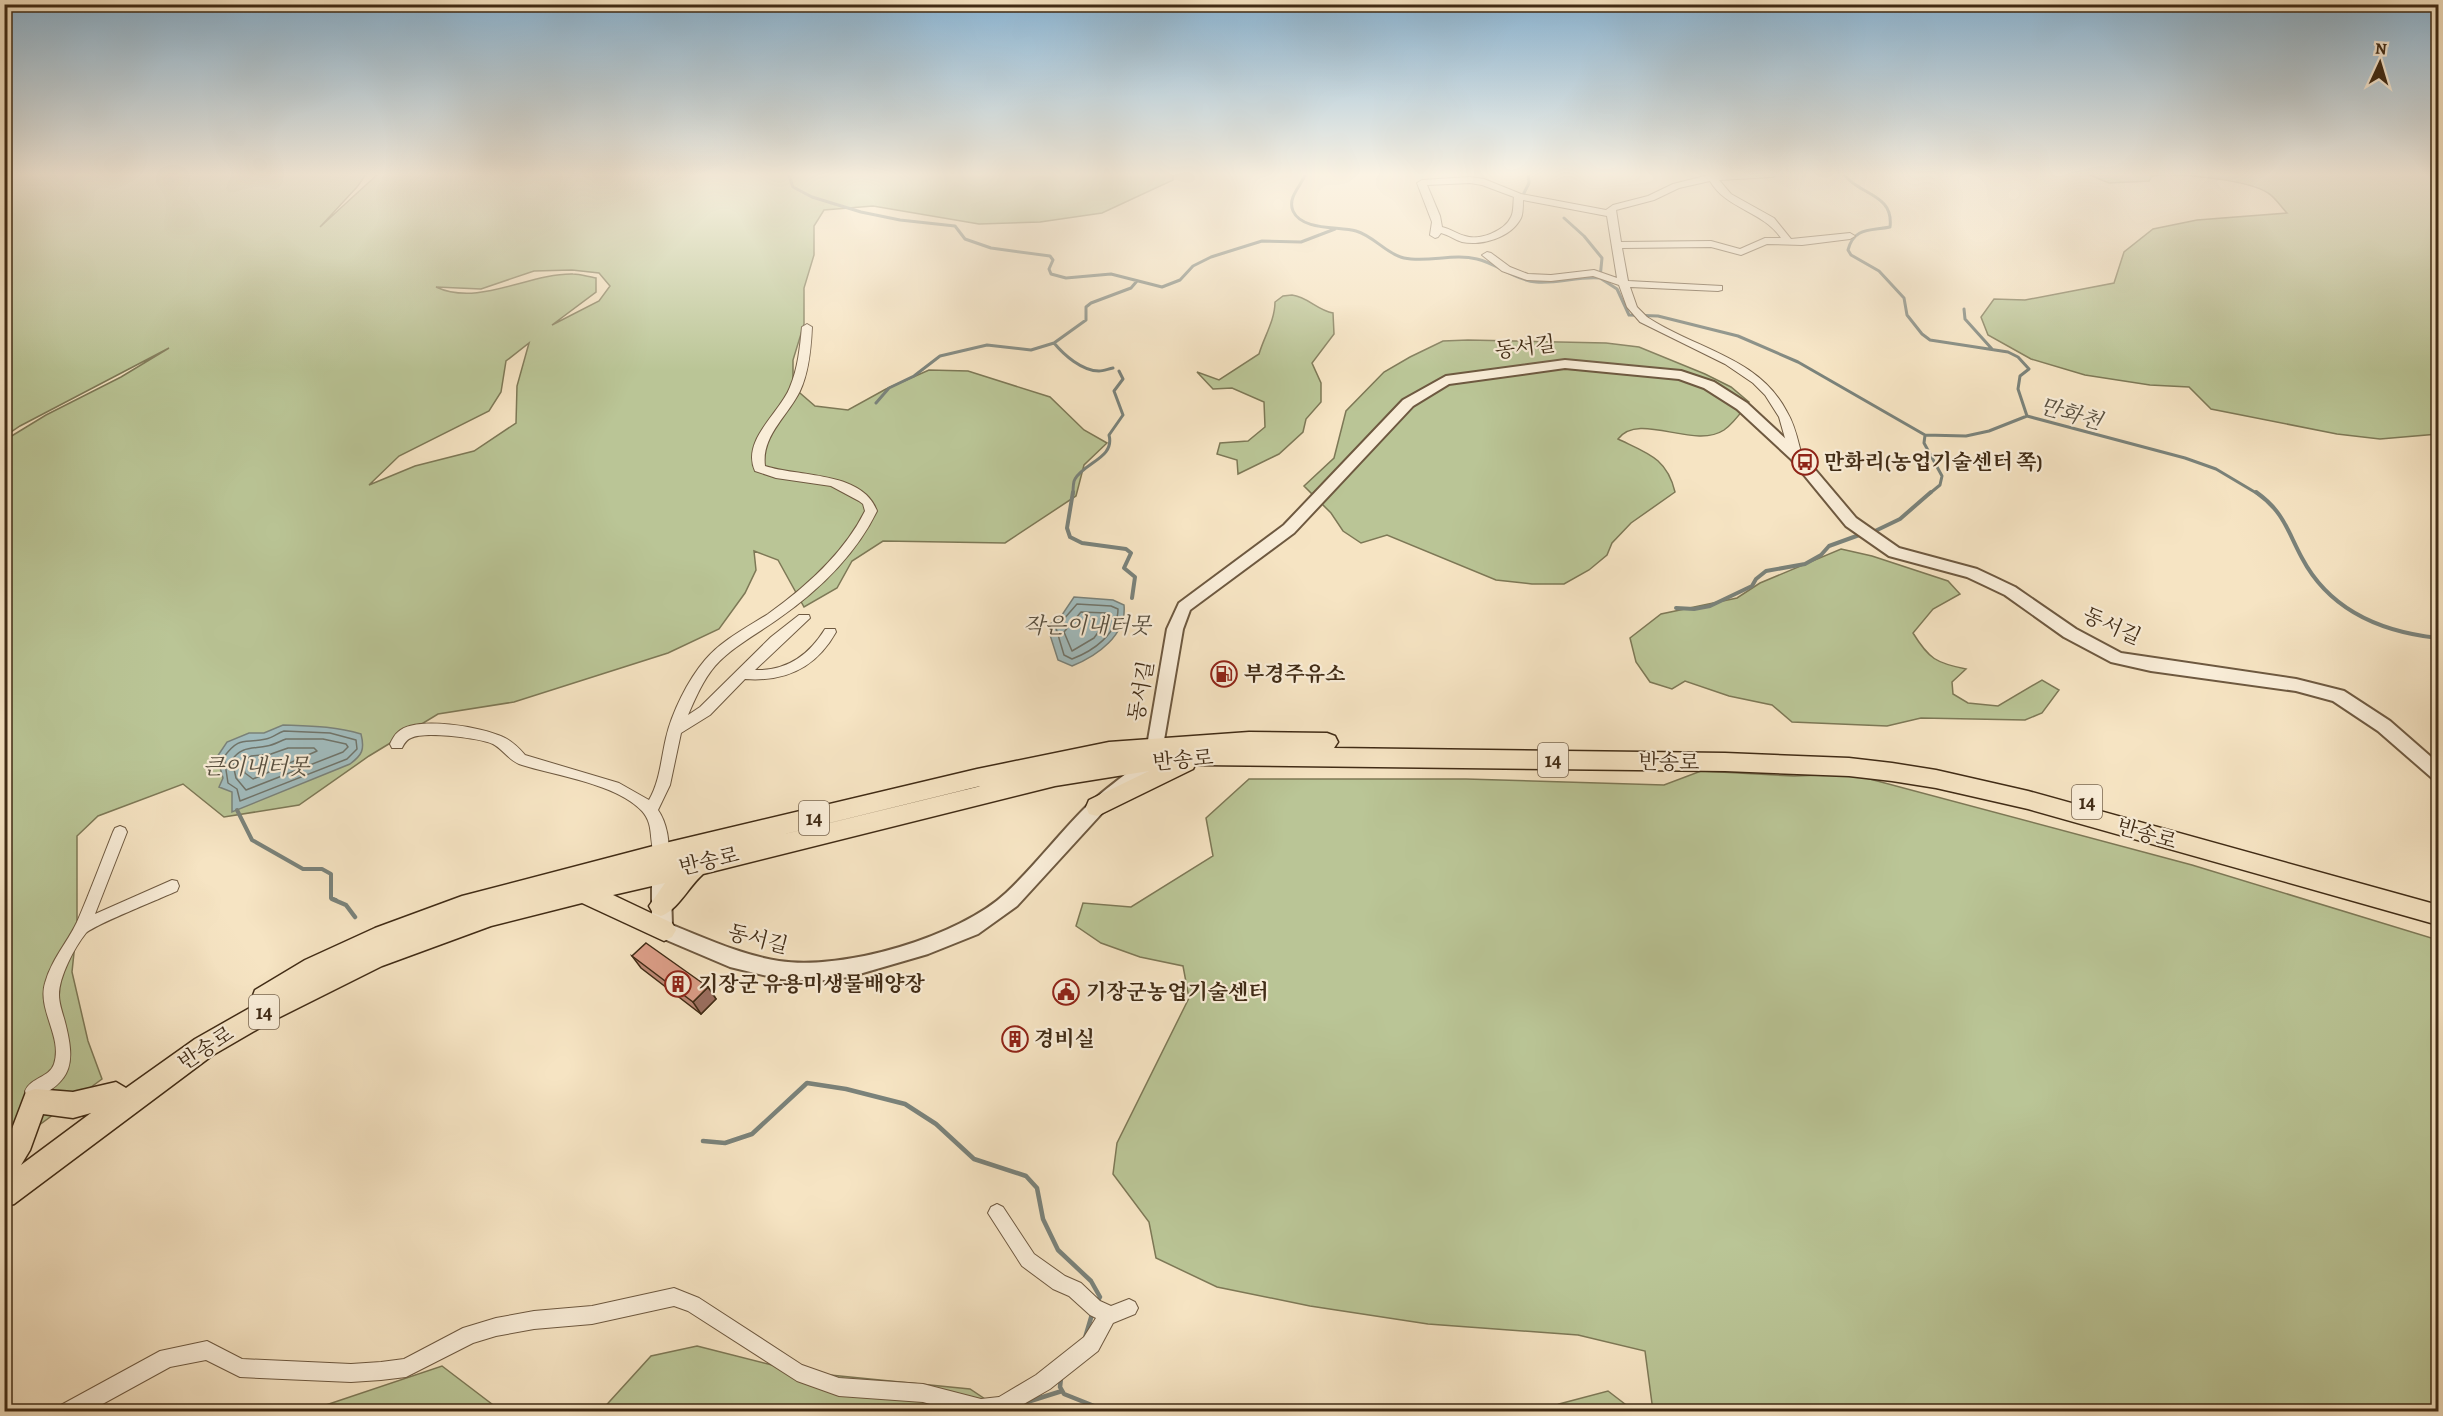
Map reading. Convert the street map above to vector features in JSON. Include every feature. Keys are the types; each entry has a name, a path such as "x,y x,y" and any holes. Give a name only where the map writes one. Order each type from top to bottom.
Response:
{"main road":[{"name":"반송로","path":"661,863 698,864 1152,754 1274,741 1824,752 1876,755 2012,782 2439,902"},
{"name":"반송로","path":"4,1178 116,1094 194,1041 314,968 383,935 484,899 588,882 988,776 1109,751 1200,756 1713,762 1849,767 1892,772 1935,778 2028,800 2439,915"},
{"path":"1097,807 1200,756"},
{"path":"1092,770 1105,784 1097,807"},
{"path":"661,906 674,887 698,864"},
{"name":"반송로","path":"4,1194 204,1047 261,1014 373,958 491,916 548,901 588,882"},
{"path":"588,882 664,930"},
{"path":"4,1166 21,1141 35,1101 73,1105 116,1094"}],"street":[{"path":"1462,239 1469,241 1482,239"},
{"name":"동서길","path":"1617,239 1632,307 1640,316 1749,375 1774,398 1784,417 1782,435"},
{"path":"1618,245 1640,247 1691,243 1726,247 1741,252 1764,241 1802,242 1825,239"},
{"path":"1487,255 1506,269 1527,277 1551,278 1601,274 1625,284 1718,288"},
{"path":"649,810 657,801 662,789 675,730 709,664 818,581 864,525 871,512 868,502 863,498 834,483 776,474 759,468 756,456 768,431 797,384 807,327"},
{"name":"동서길","path":"664,930 730,958 780,969 817,972 849,968 904,954 971,928 1011,900 1097,807 1142,771 1152,754 1175,629 1184,607 1289,529 1408,403 1446,380 1565,364 1681,375 1718,390 1782,435 1796,456 1851,522 1865,534 1894,552 1972,573 1989,580 2010,591 2070,633 2117,658 2151,665 2296,684 2338,696 2384,726 2439,773"},
{"path":"675,730 705,711 776,640 804,618"},
{"path":"744,674 756,675 797,667 809,660 830,632"},
{"path":"397,744 403,735 411,731 466,732 485,735 512,747 520,759 593,779 635,799 656,818 664,930"},
{"path":"33,1091 57,1075 63,1063 63,1045 51,998 52,984 59,965 82,927 120,832"},
{"path":"82,927 172,886"},
{"path":"997,1213 1028,1260 1059,1283 1076,1290 1099,1310 1130,1308"},
{"path":"68,1412 167,1358 184,1354 207,1350 240,1368 381,1371 406,1368 449,1344 496,1327 534,1320 592,1316 674,1297 693,1304 797,1372 839,1387 923,1394 981,1408 1001,1406 1068,1364 1090,1344 1099,1310"}],"green space":[{"path":"5,239 814,239 814,255 804,288 804,324 793,360 793,387 815,406 848,410 886,389 929,370 968,371 1050,397 1084,430 1107,443 1084,465 1076,496 1005,543 883,541 852,561 837,588 804,607 778,560 754,551 756,570 745,593 719,629 668,653 514,702 438,714 369,756 299,805 224,817 183,784 98,816 77,836 77,924 72,972 88,1041 102,1079 5,1150 5,440 46,415 121,377 169,348 5,436","holes":["572,270 599,273 610,286 599,301 552,325 596,292 596,278 576,274 556,275 504,288 469,293 452,292 436,287 481,289 534,271","529,343 517,386 516,423 474,451 415,466 369,485 399,456 489,411 501,392 506,361"]},
{"path":"2140,239 2438,239 2438,434 2380,439 2337,434 2211,409 2189,387 2150,385 2085,375 2031,359 1988,335 1981,317 1994,299 2025,300 2114,283 2124,252"},
{"path":"1292,295 1333,313 1334,334 1312,363 1321,383 1321,402 1306,419 1303,432 1279,454 1238,474 1237,460 1217,454 1220,443 1248,441 1265,427 1264,402 1232,388 1213,389 1197,372 1219,380 1259,354 1275,309 1275,302 1283,296"},
{"path":"1443,341 1606,343 1639,347 1731,387 1749,402 1728,427 1712,435 1698,436 1639,429 1627,431 1618,439 1647,453 1661,464 1667,471 1675,492 1631,523 1612,543 1607,555 1589,570 1564,584 1532,584 1496,580 1387,535 1361,543 1343,531 1331,513 1304,486 1334,458 1346,411 1384,372"},
{"path":"1841,549 1872,556 1948,581 1960,594 1933,609 1913,633 1924,649 1934,658 1940,662 1966,669 1952,682 1953,694 1968,703 1998,706 2042,680 2059,690 2042,713 2025,720 1921,718 1887,726 1792,722 1772,705 1729,696 1685,681 1672,689 1650,682 1636,662 1630,638 1661,614 1737,598 1760,583"},
{"path":"1701,771 1794,776 1851,774 2192,865 2438,940 2438,1411 1653,1411 1645,1351 1578,1335 1428,1324 1310,1306 1217,1287 1156,1258 1149,1222 1113,1174 1117,1143 1189,998 1183,966 1140,957 1101,943 1076,926 1083,903 1131,907 1213,856 1206,818 1249,779 1466,779 1664,785"},
{"path":"697,1346 800,1372 970,1389 1003,1411 600,1412 651,1356"},
{"path":"442,1366 501,1411 308,1411"},
{"path":"1608,1391 1634,1411 1544,1411 1559,1404"}],"water":[{"name":"작은이내터못","path":"1074,597 1113,600 1124,605 1124,616 1121,626 1109,643 1072,666 1058,660 1050,635 1050,624 1062,615"},
{"name":"큰이내터못","path":"283,725 332,728 361,734 363,744 361,752 350,764 232,812 232,792 219,787 223,778 217,757 227,742 249,733 264,733"}],"building":[{"name":"기장군 유용미생물배양장","path":"646,943 708,987 693,1002 632,956"},
{"path":"1007,1029 1023,1031 1021,1041 1004,1039"}],"waterway":[{"path":"965,239 991,248 1050,256 1053,260 1049,269 1051,274 1066,278 1111,274 1162,287 1180,280 1193,266 1211,257 1262,241 1301,242 1309,239"},
{"path":"1372,239 1391,253 1404,258 1468,257 1492,264 1528,281 1552,282 1600,278"},
{"name":"만화천","path":"1587,239 1602,258 1600,278"},
{"path":"1853,239 1848,250 1851,255 1879,271 1904,298 1907,315 1922,334 1930,340 2008,352 2018,357 2029,369 2020,376 2018,389 2027,416"},
{"name":"만화천","path":"1600,278 1617,289 1629,315 1658,316 1738,336 1798,362 1925,435"},
{"path":"1054,343 1086,320 1086,307 1091,303 1131,288 1137,281"},
{"path":"1964,309 1965,319 1992,349"},
{"path":"876,403 889,388 914,376 940,356 987,345 1031,350 1054,343"},
{"path":"1054,343 1068,357 1086,368 1099,371 1113,368"},
{"path":"1073,492 1075,479 1108,449 1109,435 1123,415 1114,391 1123,379 1119,371"},
{"name":"만화천","path":"1925,435 1966,436 1989,431 2027,416"},
{"name":"만화천","path":"2027,416 2185,458 2216,469 2258,494"},
{"path":"1925,435 1924,443 1942,476 1940,485 1929,494"},
{"path":"1073,492 1067,528 1070,537 1082,543 1126,549 1131,553 1124,568 1135,577 1132,598"},
{"path":"1873,532 1900,519 1931,492"},
{"name":"만화천","path":"2256,492 2279,514 2314,576 2327,592 2343,605 2378,624 2417,635 2438,638"},
{"path":"1676,608 1694,609 1710,606 1752,586 1756,579 1766,571 1805,564 1821,555 1829,546 1862,534"},
{"path":"237,810 252,840 303,869 322,869 331,874 331,898 336,900"},
{"path":"332,899 346,905 355,917"},
{"path":"703,1141 725,1143 752,1134 807,1083 846,1089 905,1104 936,1124 974,1159 1026,1176 1037,1188 1043,1219 1058,1250 1091,1281 1100,1297 1096,1304"},
{"path":"1085,1338 1093,1311"},
{"path":"1061,1378 1060,1387 1064,1394 1109,1412"},
{"path":"1027,1402 1062,1391"}],"place":[{"name":"만화리(농업기술센터 쪽)","path":"1805,462"},
{"name":"부경주유소","path":"1224,674"},
{"name":"기장군 유용미생물배양장","path":"678,984"},
{"name":"기장군농업기술센터","path":"1066,992"},
{"name":"경비실","path":"1015,1039"}]}
